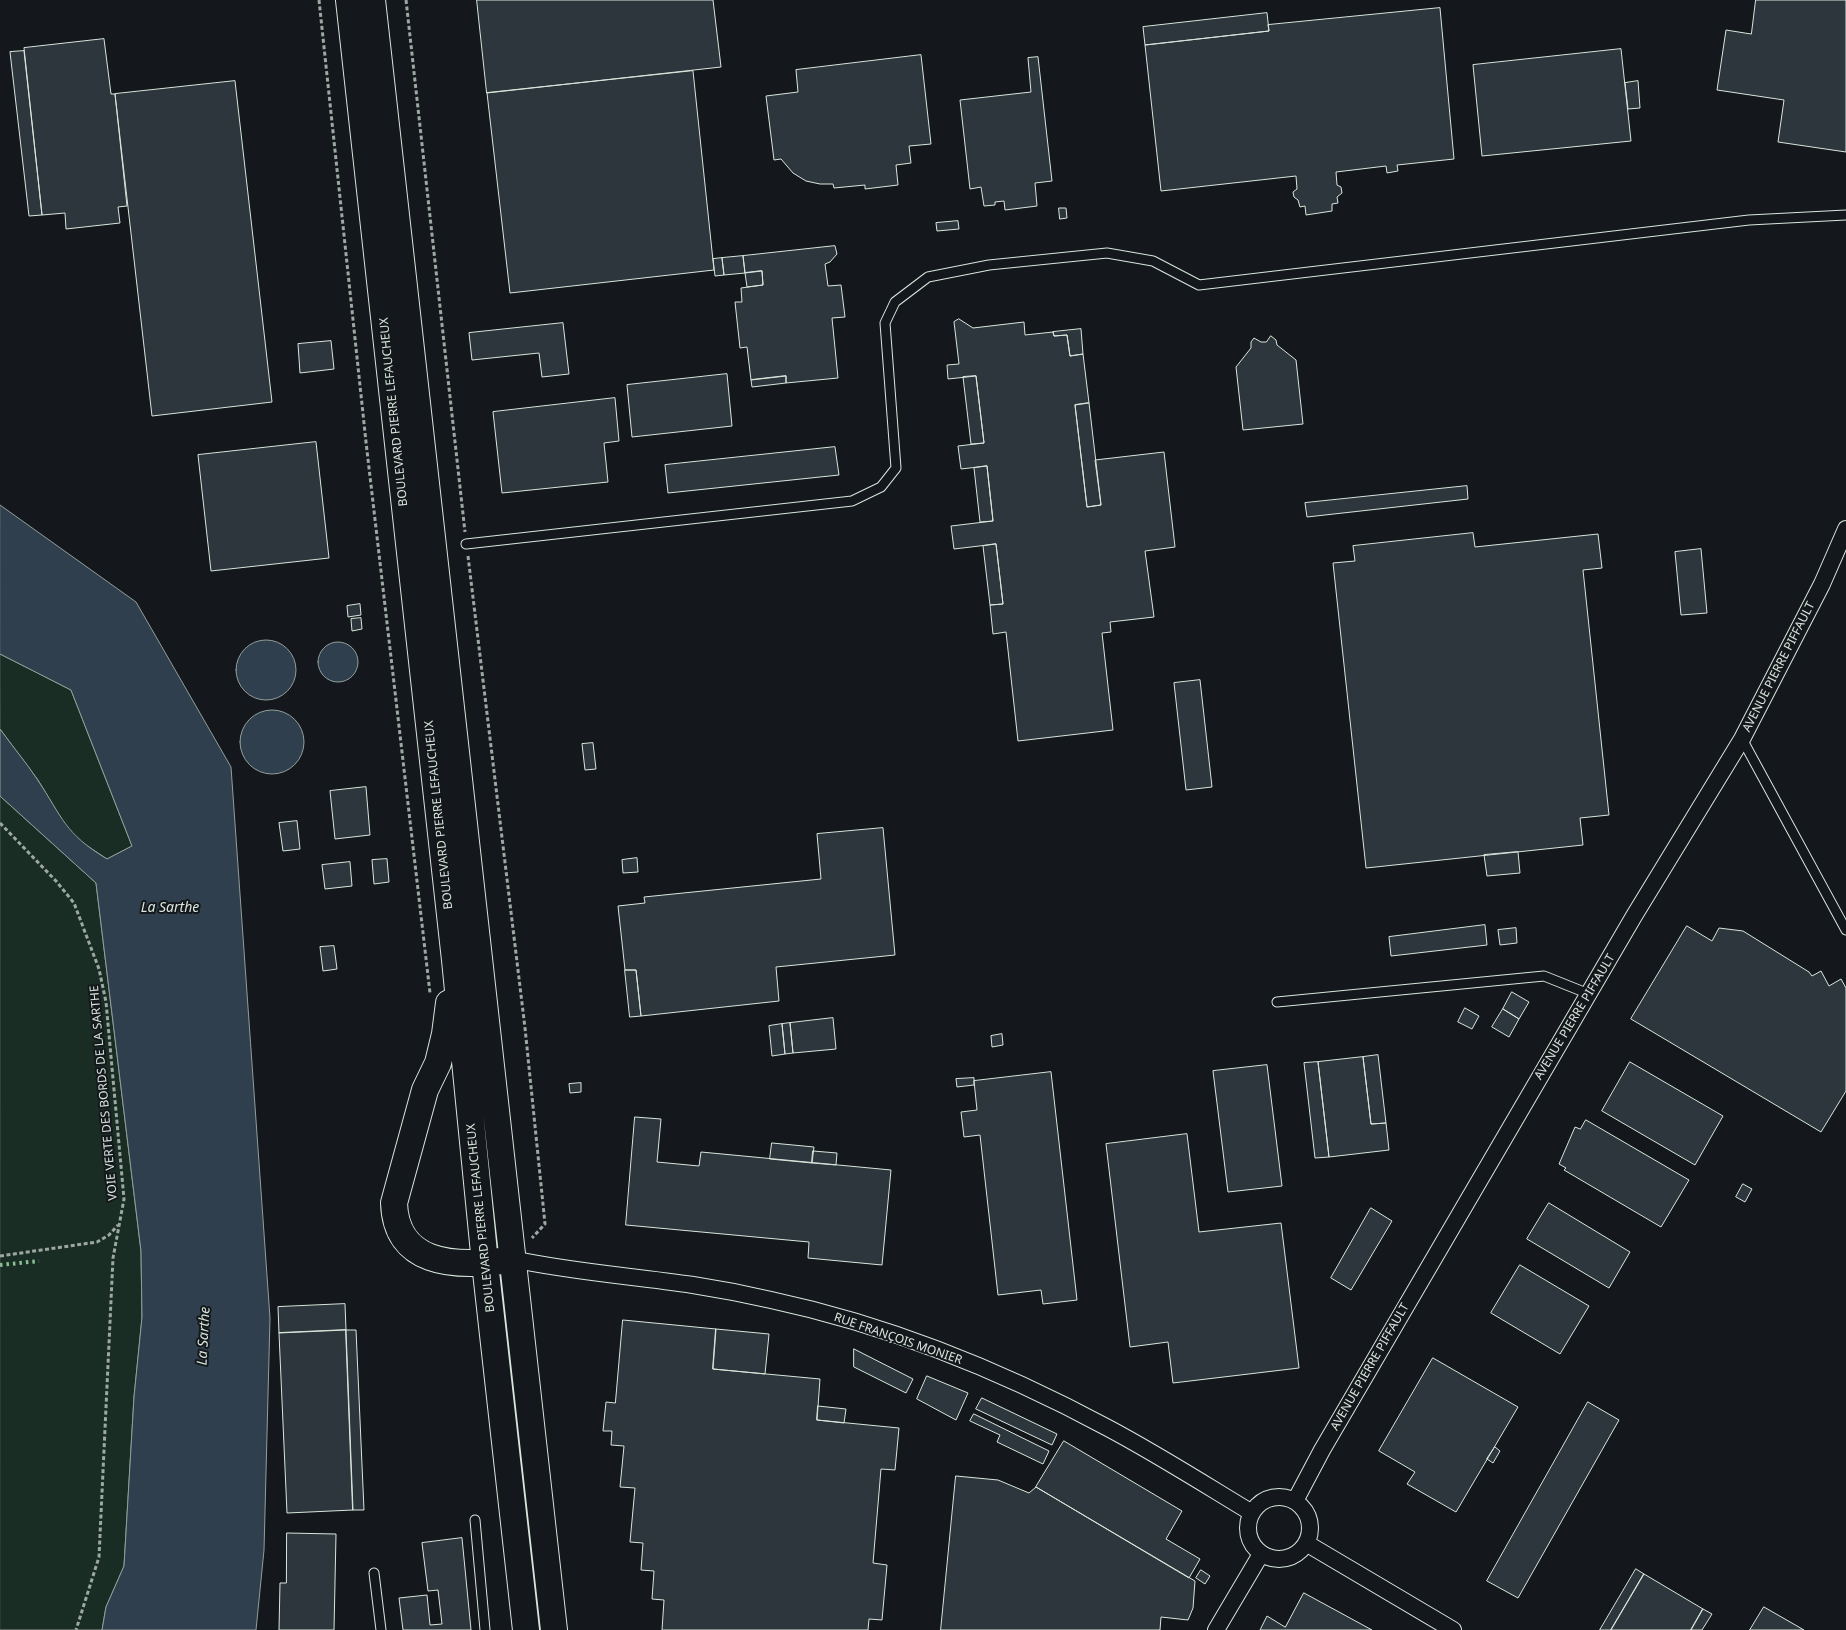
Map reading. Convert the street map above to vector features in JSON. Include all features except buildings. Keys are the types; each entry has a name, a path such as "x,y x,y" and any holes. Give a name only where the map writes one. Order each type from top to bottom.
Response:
{"main road":[{"name":"BOULEVARD PIERRE LEFAUCHEUX","path":"349,0 455,960 485,1263 526,1630"},
{"name":"BOULEVARD PIERRE LEFAUCHEUX","path":"372,0 554,1630"},
{"path":"455,960 445,1034 438,1063 425,1090 396,1196 394,1217 405,1242 426,1256 451,1261 485,1263 512,1259"}],"street":[{"name":"AVENUE PIERRE PIFFAULT","path":"1295,1501 1337,1425 1589,994 1742,739 1822,584 1846,529"},
{"name":"RUE FRANÇOIS MONIER","path":"512,1259 563,1270 693,1285 773,1300 852,1322 918,1344 1002,1377 1073,1410 1142,1447 1252,1513"},
{"path":"1274,1497 1295,1501 1308,1517 1310,1526 1306,1543 1298,1554 1288,1558 1278,1560 1261,1554 1252,1545 1248,1535 1247,1525 1252,1513 1264,1500 1274,1497"},
{"path":"1306,1543 1453,1630"},
{"path":"1216,1630 1261,1554"}],"lane":[{"path":"466,544 852,501 881,488 896,468 885,323 895,302 928,277 989,265 1107,253 1153,261 1199,285 1749,220 1846,215"},
{"path":"1742,739 1846,930"},
{"path":"1277,1002 1544,976 1589,994"},
{"path":"475,1520 485,1630"},
{"path":"374,1573 381,1630"}],"path":[{"path":"319,0 366,442 430,998"},
{"path":"406,0 466,544 524,1028 544,1224 512,1259"},
{"name":"VOIE VERTE DES BORDS DE LA SARTHE","path":"0,823 56,881 74,903 99,969 106,1002 124,1199 113,1258 99,1557 76,1630"},
{"path":"0,1256 97,1242 109,1235 120,1220"}],"green space":[{"path":"0,654 71,690 132,846 107,859 80,841 67,828 38,780 0,729"},
{"path":"0,796 96,883 141,1251 142,1318 134,1397 124,1566 106,1607 102,1630 0,1630"}],"water":[{"name":"La Sarthe","path":"0,505 136,602 231,767 270,1318 264,1550 256,1630 102,1630 106,1607 124,1566 134,1397 142,1317 141,1251 96,883 0,796 0,729 33,773 66,824 82,841 107,859 132,846 71,690 0,654"},
{"path":"260,640 272,640 283,645 291,653 296,664 294,682 283,695 272,700 260,700 249,695 241,687 236,676 236,664 241,653 249,645"},
{"path":"342,642 349,645 355,651 358,662 357,670 349,679 342,682 334,682 327,679 319,670 318,658 321,651 330,643"},
{"path":"272,710 284,713 295,719 301,730 304,742 301,754 295,765 284,771 272,774 260,771 249,765 243,754 240,742 243,730 249,719 260,713"}],"hedge":[{"path":"0,1265 39,1261"}]}
